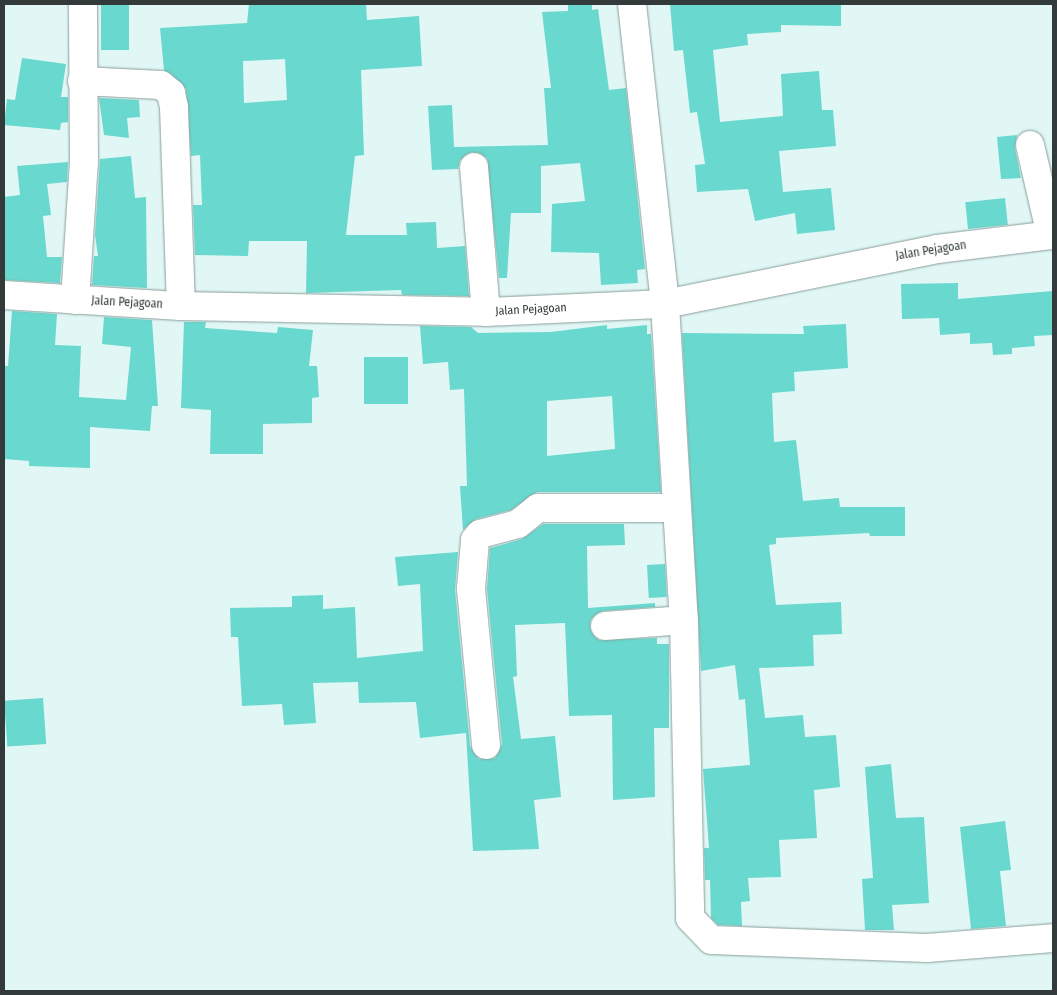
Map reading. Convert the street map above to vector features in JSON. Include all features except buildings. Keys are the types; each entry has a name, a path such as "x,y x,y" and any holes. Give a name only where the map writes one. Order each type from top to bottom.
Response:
{"street":[{"path":"75,300 84,162 83,4"},
{"path":"632,4 665,304 684,620 686,901 695,928 711,940 917,948 977,947 1053,938"},
{"path":"82,81 161,85 171,93 174,107 181,306"},
{"path":"1030,145 1052,235"},
{"path":"474,167 486,312"},
{"name":"Jalan Pejagoan","path":"4,295 181,306 486,312 665,304 937,249 1052,235"},
{"path":"486,744 471,588 475,540 480,534 518,524 538,508 677,508"},
{"path":"604,626 684,620"}]}
